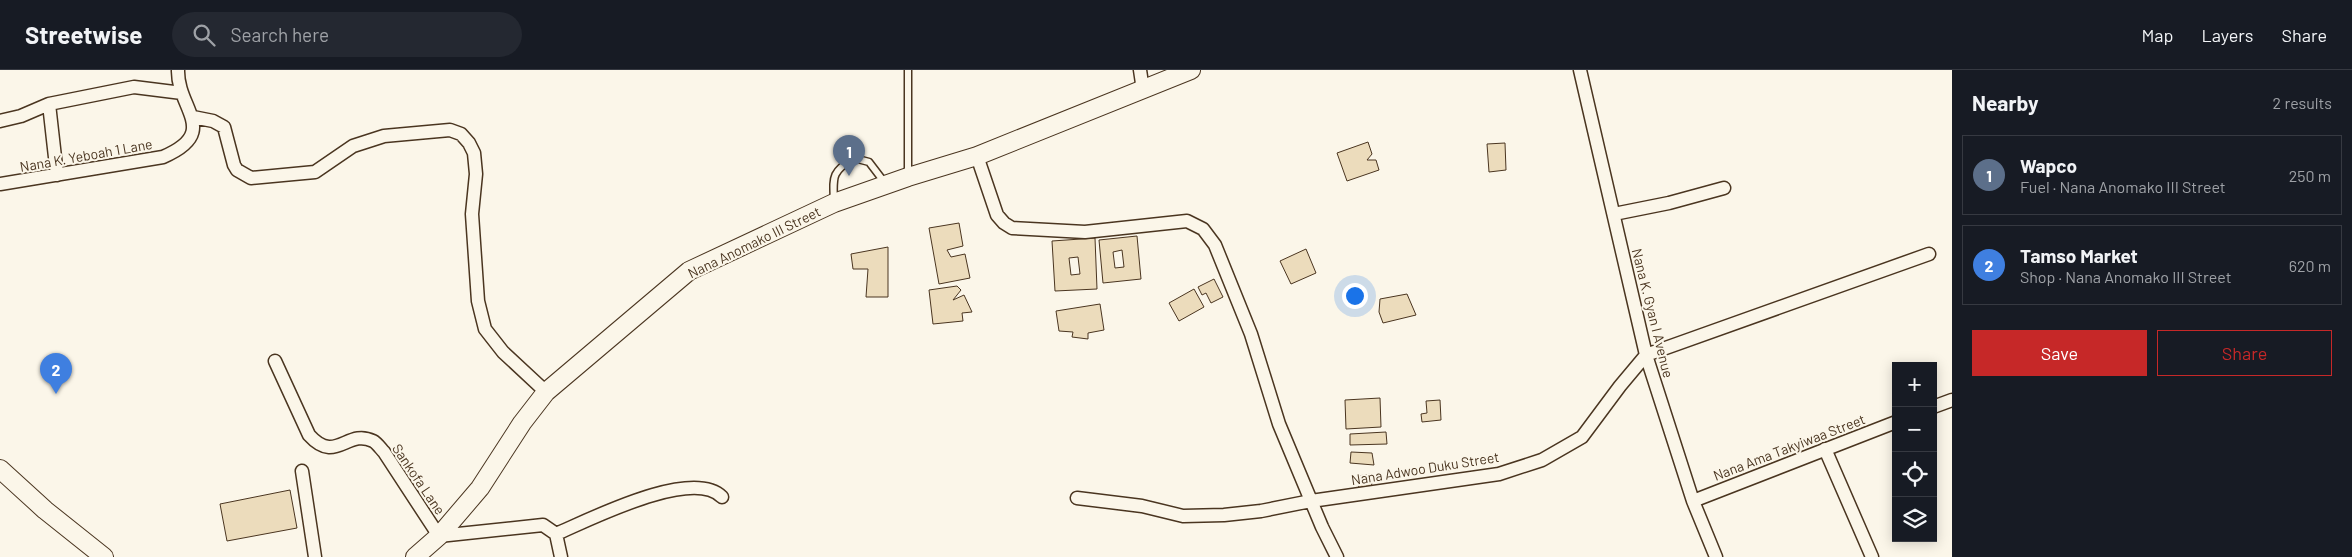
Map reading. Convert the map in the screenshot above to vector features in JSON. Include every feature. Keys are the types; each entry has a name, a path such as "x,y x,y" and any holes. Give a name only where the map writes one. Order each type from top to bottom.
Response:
{"street":[{"path":"178,70 182,93 193,117 213,121 224,127 234,165 237,170 250,178 315,172 353,146 384,136 450,130 461,134 469,143 474,153 476,174 472,214 478,301 485,330 503,352 546,392"},
{"path":"1140,70 1143,90"},
{"name":"Nana Anomako III Street","path":"415,557 440,536 480,488 522,423 546,392 689,271 834,204 886,184 977,156 1191,70"},
{"name":"Nana K. Gyan I Avenue","path":"1580,70 1646,355 1693,501 1716,557"},
{"path":"0,121 21,116 49,104 141,86 182,93"},
{"path":"49,104 58,175"},
{"name":"Nana K. Yeboah 1 Lane","path":"0,184 150,159 173,152 189,140 193,117"},
{"path":"977,156 998,215 1004,223 1012,228 1085,232 1187,221 1204,229 1215,245 1251,334 1279,424 1337,557"},
{"path":"1614,214 1669,203 1724,188"},
{"path":"1646,355 1929,254"},
{"name":"Nana Adwoo Duku Street","path":"1077,498 1142,506 1183,516 1261,511 1311,501 1499,474 1542,460 1582,437 1646,355"},
{"name":"Sankofa Lane","path":"275,360 309,435 318,445 325,448 337,448 358,438 373,441 384,452 440,536"},
{"path":"1937,406 1952,400"},
{"name":"Nana Ama Takyiwaa Street","path":"1693,501 1892,424"},
{"path":"1825,449 1872,557"},
{"path":"0,469 45,510 104,557"},
{"path":"302,471 315,557"},
{"path":"556,534 626,502 669,491 693,488 712,490 722,497"},
{"path":"440,536 543,525 556,534 561,557"}],"lane":[{"path":"908,70 908,177"},
{"path":"834,204 833,176 838,167 854,158 869,162 886,184"}],"building":[{"path":"1368,142 1372,154 1367,160 1376,160 1379,170 1347,181 1337,153"},
{"path":"1505,143 1506,170 1489,172 1487,144"},
{"path":"959,223 963,246 947,250 951,257 965,254 970,278 939,284 929,228"},
{"path":"1137,236 1141,279 1103,283 1099,240","holes":["1122,250 1124,267 1115,268 1113,252"]},
{"path":"1095,238 1097,289 1055,291 1052,241","holes":["1078,257 1080,274 1071,275 1069,258"]},
{"path":"888,247 888,297 866,297 868,269 853,269 851,254"},
{"path":"1306,249 1316,273 1291,284 1280,261"},
{"path":"1214,279 1223,297 1211,303 1206,293 1202,295 1198,287"},
{"path":"957,286 961,290 953,300 964,295 972,312 962,313 963,321 933,324 929,290"},
{"path":"1194,289 1204,307 1179,321 1169,303"},
{"path":"1407,294 1416,315 1383,323 1379,312 1380,299"},
{"path":"1100,304 1104,330 1088,333 1088,339 1072,337 1073,332 1059,331 1056,311"},
{"path":"1380,398 1381,427 1346,429 1345,400"},
{"path":"1440,400 1441,420 1422,422 1421,414 1427,413 1426,401"},
{"path":"1386,432 1387,444 1350,445 1350,434"},
{"path":"1351,452 1372,453 1374,465 1350,463"},
{"path":"1371,474 1372,489 1359,490 1358,476"},
{"path":"290,490 297,528 227,541 220,504"}],"place":[{"name":"Wapco","path":"849,176"},
{"name":"Tamso Market","path":"56,394"}]}
